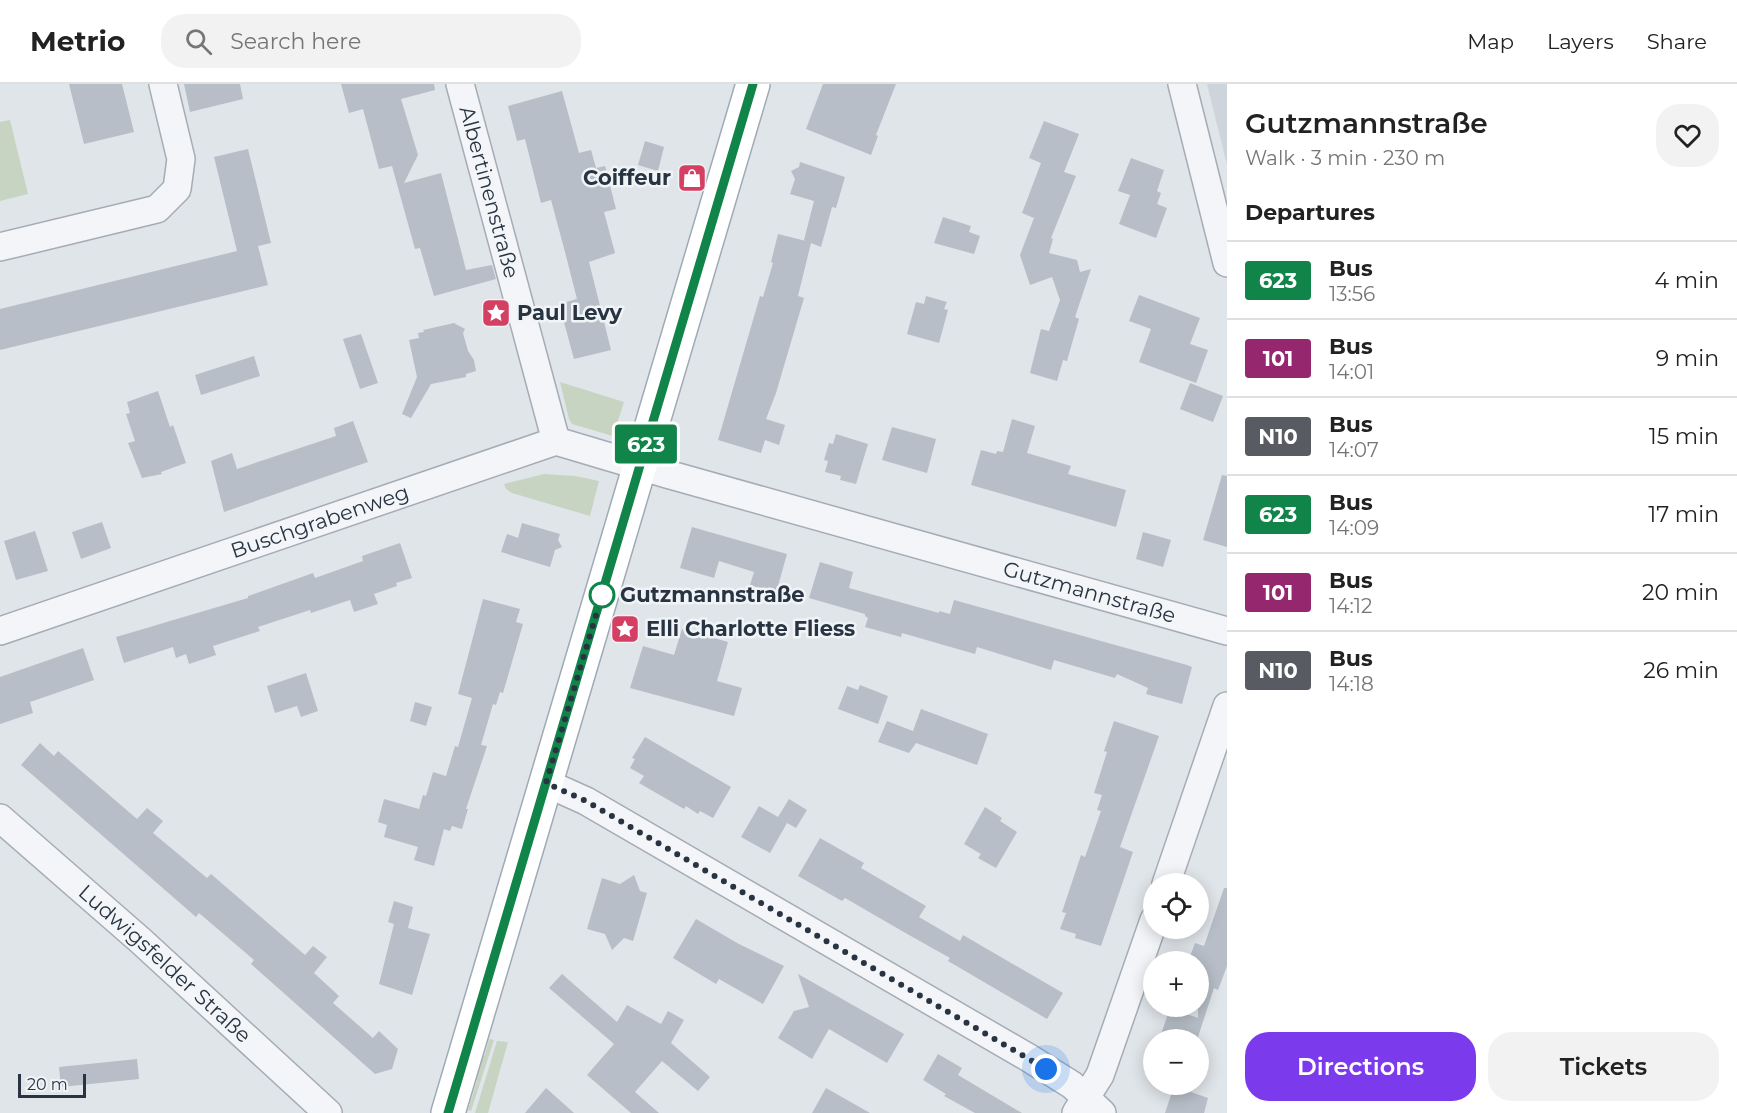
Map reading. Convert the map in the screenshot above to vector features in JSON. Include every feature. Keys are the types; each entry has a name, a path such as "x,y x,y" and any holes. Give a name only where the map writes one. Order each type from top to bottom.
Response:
{"main road":[{"path":"448,1113 753,84"}],"street":[{"path":"0,248 157,209 177,189 182,159 163,84"},
{"name":"Albertinenstraße","path":"460,84 556,441"},
{"path":"1182,84 1227,263"},
{"path":"556,441 640,466"},
{"name":"Buschgrabenweg","path":"0,631 556,441"},
{"name":"Gutzmannstraße","path":"640,466 1227,631"},
{"path":"1170,873 1227,706"},
{"path":"546,783 586,801 1019,1052 1072,1085 1088,1108"},
{"name":"Ludwigsfelder Straße","path":"0,818 141,941 328,1113"},
{"path":"1088,1108 1147,939"}],"shaded area":[{"path":"1207,84 1227,84 1227,165"}],"green space":[{"path":"10,120 28,194 0,201 0,122"},
{"path":"560,382 624,402 613,436 572,424"},
{"path":"544,474 575,476 599,481 590,516 512,493 506,489 504,484"},
{"path":"489,1039 494,1040 471,1111 468,1110 477,1081 472,1073 476,1060 485,1055"},
{"path":"497,1041 508,1042 488,1113 475,1113"}],"building":[{"path":"69,84 122,84 134,132 84,144"},
{"path":"184,84 240,84 243,99 190,112"},
{"path":"341,84 434,84 435,90 401,99 418,155 404,183 441,173 466,270 492,265 496,279 434,296 420,248 415,249 392,166 379,169 363,109 349,113"},
{"path":"823,84 896,84 876,135 878,136 871,155 806,129"},
{"path":"562,91 579,153 591,150 596,168 605,166 616,209 604,212 615,253 589,262 611,350 574,359 559,304 577,299 565,252 551,200 541,203 525,139 517,141 508,106"},
{"path":"1044,121 1079,134 1064,172 1076,176 1051,238 1053,239 1049,253 1077,260 1080,272 1091,269 1075,317 1079,319 1067,361 1063,360 1057,381 1030,373 1041,329 1049,331 1060,300 1052,277 1030,285 1020,255 1034,218 1022,213 1041,163 1029,158"},
{"path":"645,141 664,147 658,171 638,165"},
{"path":"248,149 271,243 258,246 268,285 0,350 0,309 237,251 214,157"},
{"path":"1131,158 1164,170 1157,191 1161,193 1157,204 1167,208 1156,238 1119,224 1130,195 1118,191"},
{"path":"800,162 845,177 836,208 832,207 821,247 811,243 798,296 804,298 766,419 785,425 779,445 765,440 761,453 718,440 760,296 763,297 773,263 771,262 778,234 806,241 804,240 814,201 790,194 795,179 791,171 799,167"},
{"path":"943,217 971,226 969,232 980,236 974,254 934,243"},
{"path":"1139,295 1200,318 1190,344 1208,350 1196,383 1139,362 1151,329 1129,321"},
{"path":"926,296 947,302 944,309 948,310 939,343 907,334 916,302 924,304"},
{"path":"454,323 465,329 463,333 476,371 466,374 466,377 431,384 411,418 402,414 417,377 409,340 419,338 418,333 424,332 423,330"},
{"path":"361,334 378,383 360,389 343,339"},
{"path":"254,356 260,376 201,395 195,375"},
{"path":"1190,383 1223,396 1213,422 1180,409"},
{"path":"158,391 170,427 173,425 186,463 161,472 162,474 142,478 128,443 135,441 126,414 130,413 127,402"},
{"path":"1012,419 1035,426 1027,453 1071,466 1068,474 1126,490 1116,527 971,485 981,450 996,454 997,451 1003,452"},
{"path":"353,421 368,462 224,512 211,461 232,453 237,469 336,436 334,428"},
{"path":"892,427 936,439 927,473 882,460"},
{"path":"836,434 868,444 856,484 840,480 841,476 825,472 828,461 824,460 829,443 833,444"},
{"path":"1222,475 1227,476 1227,547 1203,540"},
{"path":"102,522 111,548 81,559 72,532"},
{"path":"522,523 560,534 558,540 562,547 555,550 550,567 501,552 507,534 518,538"},
{"path":"692,527 787,554 776,593 750,585 754,572 719,561 714,578 680,568"},
{"path":"35,531 48,571 16,580 4,541"},
{"path":"1143,532 1171,540 1163,567 1136,559"},
{"path":"400,543 412,578 374,594 378,604 354,612 350,600 311,613 310,610 258,627 260,631 213,646 216,655 189,664 186,654 176,658 173,647 124,663 116,637 248,598 248,596 313,573 315,578 363,561 362,556"},
{"path":"820,562 853,572 849,588 939,613 939,611 950,614 954,600 1187,665 1192,667 1182,704 1146,694 1148,688 1117,674 1115,678 1054,660 1051,670 977,647 975,654 902,633 901,637 865,627 868,618 865,614 809,598"},
{"path":"483,599 520,609 516,622 523,624 503,693 500,692 496,705 493,704 481,745 487,746 466,809 468,809 462,829 452,826 450,831 444,829 434,866 414,860 418,847 384,837 387,825 378,822 384,799 419,809 423,795 426,796 433,772 446,776 455,746 458,747 472,698 458,694"},
{"path":"682,629 728,642 717,681 742,688 734,716 630,688 643,646 674,655"},
{"path":"83,648 94,680 30,702 33,713 0,724 0,677"},
{"path":"306,673 318,711 301,717 297,706 275,713 267,686"},
{"path":"860,685 888,696 878,724 838,709 847,686 858,690"},
{"path":"415,702 432,707 426,726 410,721"},
{"path":"921,709 988,734 977,765 916,743 909,753 878,742 887,721 913,731"},
{"path":"1114,721 1159,736 1120,847 1133,852 1101,946 1075,938 1076,934 1060,929 1066,913 1062,912 1081,855 1085,857 1101,811 1097,810 1102,795 1094,793"},
{"path":"645,737 731,787 713,818 700,811 698,814 686,806 684,809 639,783 644,776 630,768 635,759 632,758"},
{"path":"40,743 54,756 58,751 137,819 147,808 163,821 153,833 207,878 211,874 305,955 313,946 327,957 314,973 339,996 333,1003 373,1038 379,1031 398,1049 392,1069 375,1074 251,964 254,960 199,913 196,917 21,765"},
{"path":"789,799 807,810 796,828 787,823 770,853 741,837 759,806 778,817"},
{"path":"985,807 1017,832 996,868 978,858 981,854 964,844"},
{"path":"820,838 864,863 861,868 926,906 919,917 960,941 963,935 1063,993 1047,1019 948,961 950,958 845,898 842,901 798,876"},
{"path":"634,875 640,891 647,893 633,941 624,938 612,950 605,934 587,929 602,878 620,884"},
{"path":"1224,888 1227,888 1227,966 1218,990 1214,988 1209,1003 1209,951 1192,951 1195,943 1204,946 1206,939 1209,939 1209,932"},
{"path":"394,901 413,907 408,928 430,934 412,995 379,984 394,924 388,922"},
{"path":"696,919 784,966 763,1004 719,979 716,984 673,958"},
{"path":"562,974 617,1022 627,1005 661,1024 668,1011 684,1020 671,1043 710,1077 698,1091 662,1061 635,1092 659,1113 631,1113 587,1075 614,1044 549,988"},
{"path":"798,974 904,1034 887,1063 829,1029 812,1059 778,1038 794,1011 809,1007"},
{"path":"1167,1017 1205,1017 1201,1029 1163,1029"},
{"path":"938,1054 962,1068 958,1075 1022,1113 975,1113 944,1096 946,1094 923,1080"},
{"path":"137,1059 139,1079 61,1087 59,1067"},
{"path":"546,1088 574,1113 525,1113"},
{"path":"826,1088 870,1113 812,1113"},
{"path":"1171,1095 1200,1095 1208,1098 1204,1113 1165,1113"}],"bus line":[{"name":"623","path":"448,1113 753,84"}],"place":[{"name":"Coiffeur","path":"692,178"},
{"name":"Paul Levy","path":"496,313"},
{"name":"Gutzmannstraße","path":"602,595"},
{"name":"Elli Charlotte Fliess","path":"625,629"}],"route":[{"path":"602,595 546,783 586,801 1046,1069"}]}
